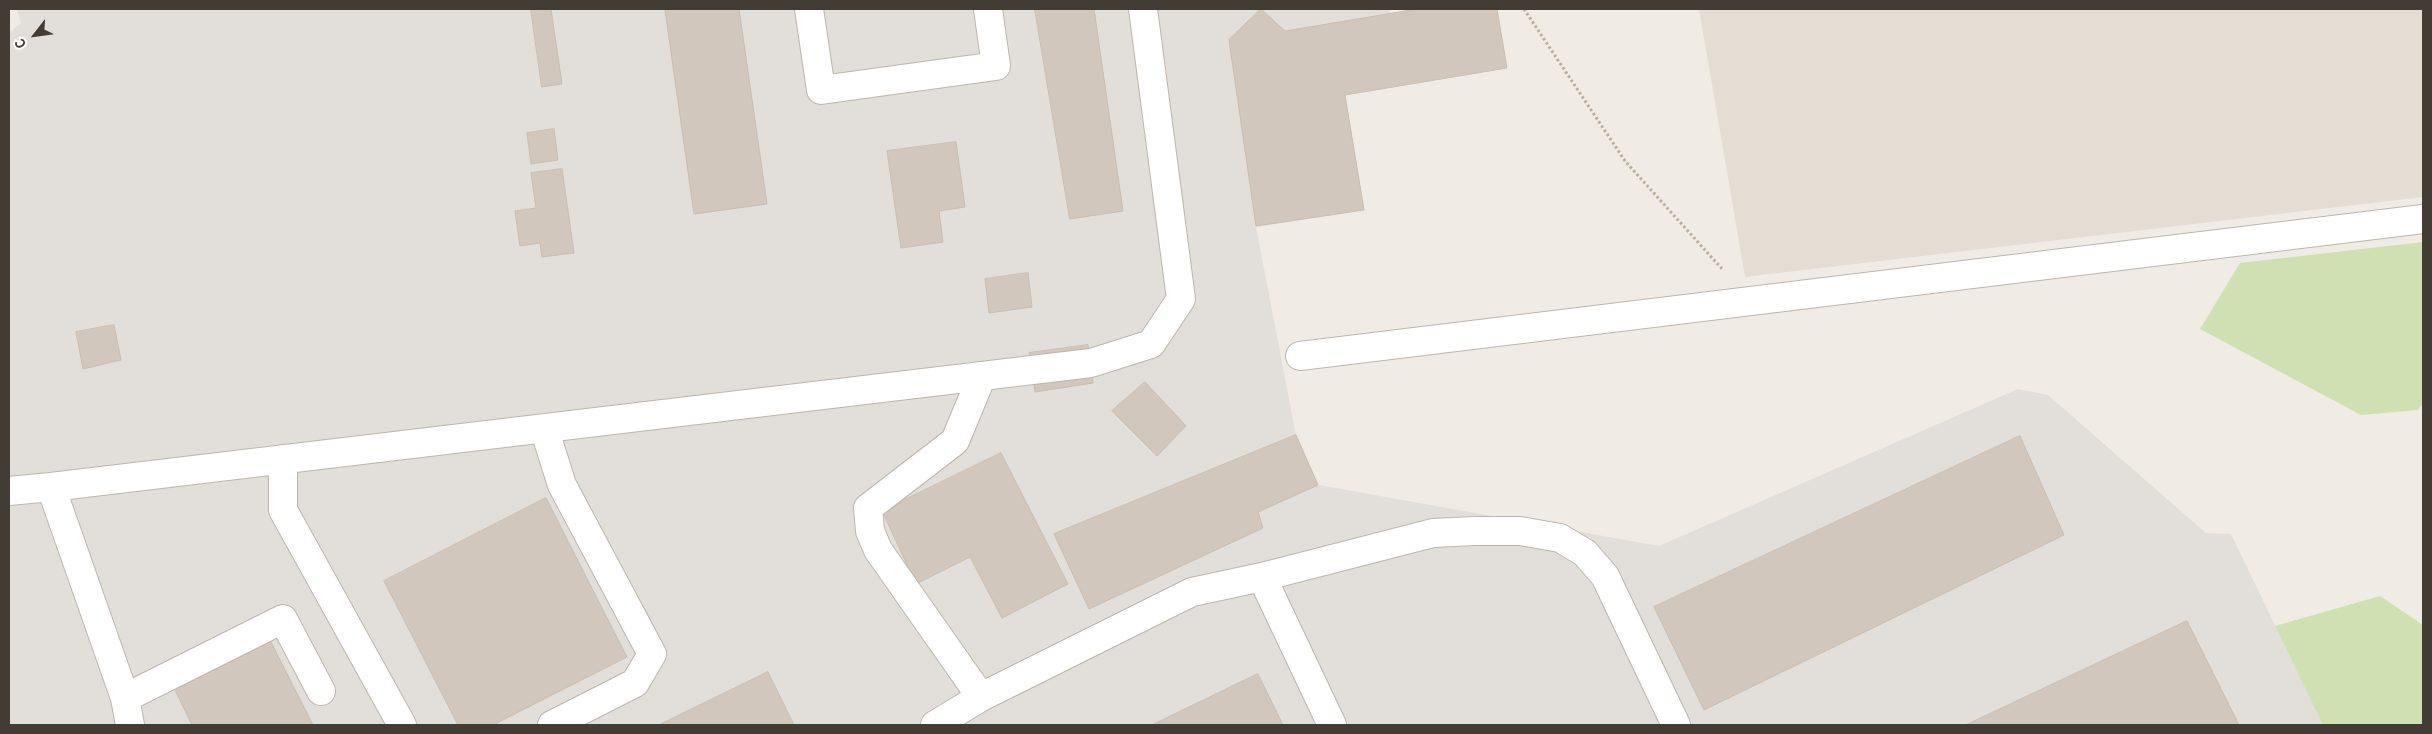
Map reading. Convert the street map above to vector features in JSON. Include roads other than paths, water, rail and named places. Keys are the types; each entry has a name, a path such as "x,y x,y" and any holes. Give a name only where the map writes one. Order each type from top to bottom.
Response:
{"lane":[{"path":"809,9 821,90 996,66 988,9"},
{"path":"9,491 1091,363 1151,344 1181,299 1143,9"},
{"path":"1300,356 2423,219"},
{"path":"981,697 878,550 870,531 868,508 955,441 982,376"},
{"path":"544,428 562,485 652,654 635,683 552,725"},
{"path":"283,459 283,510 402,725"},
{"path":"50,487 125,698 130,725"},
{"path":"934,725 981,697 1192,592 1262,577 1433,533 1520,532 1560,538 1585,553 1605,576 1676,725"},
{"path":"1262,577 1332,725"},
{"path":"125,698 283,619 321,691"}]}
